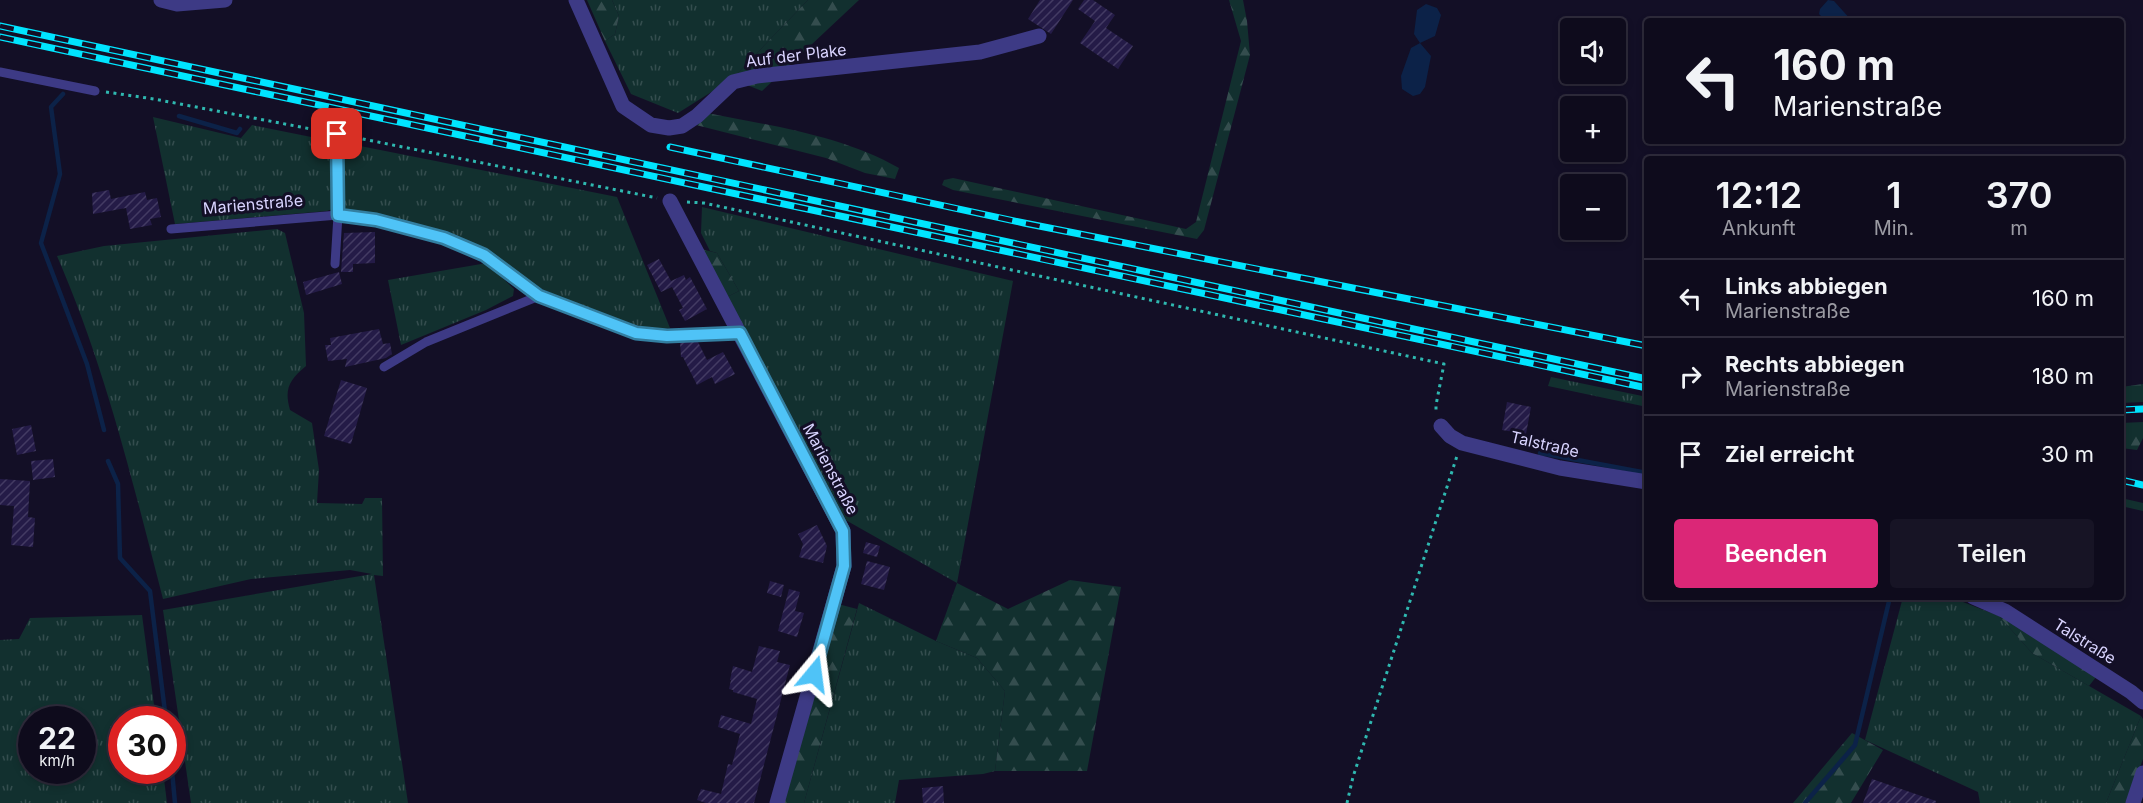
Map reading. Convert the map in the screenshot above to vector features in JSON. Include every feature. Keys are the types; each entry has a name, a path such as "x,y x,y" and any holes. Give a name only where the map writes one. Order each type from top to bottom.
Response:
{"street":[{"path":"161,0 177,4 225,0"},
{"name":"Auf der Plake","path":"576,0 623,106 651,125 669,128 682,126 697,116 733,82 757,76 980,52 1038,36"},
{"name":"Marienstraße","path":"670,201 843,531 844,566 777,803"},
{"name":"Talstraße","path":"1441,426 1450,436 1462,443 1560,468 1644,482"},
{"name":"Talstraße","path":"1980,600 2005,611 2143,702"},
{"path":"2133,803 2143,773"}],"lane":[{"path":"0,72 95,91"},
{"path":"335,264 338,215 337,134"},
{"name":"Marienstraße","path":"171,229 338,215 376,220 444,238 484,255 539,296 636,333 667,336 740,333"},
{"path":"384,367 426,342 539,296"}],"path":[{"path":"95,91 154,99 337,134 670,201 704,203 1444,363 1436,405 1437,418 1441,426"},
{"path":"1347,803 1353,777 1462,443"}],"green space":[{"path":"587,0 612,0 619,16 615,34 605,41"},
{"path":"612,0 808,0 732,79 678,113 631,94 605,41 615,34 619,16"},
{"path":"808,0 859,0 762,91 732,79"},
{"path":"1229,0 1243,0 1250,55 1204,230 1197,239 953,190 942,185 944,180 953,178 1186,229 1196,222 1241,41"},
{"path":"707,113 806,133 854,147 899,168 895,179 865,173 826,158 696,125"},
{"path":"153,117 241,138 252,125 336,142 335,208 327,211 175,224"},
{"path":"345,143 617,197 670,328 651,330 619,323 526,282 489,254 449,234 376,215 350,212 342,207"},
{"path":"702,207 1013,281 957,583 842,518 725,298 739,291 717,253 710,251 701,233"},
{"path":"277,229 285,233 304,313 306,366 289,385 288,396 290,410 312,423 319,470 317,503 362,504 365,498 382,498 383,576 374,575 408,803 191,803 186,769 186,706 177,706 163,610 372,574 350,570 251,579 163,599 104,382 57,256 104,246"},
{"path":"701,249 717,253 739,291 725,298"},
{"path":"487,263 514,289 513,296 486,310 401,345 388,280"},
{"path":"1551,377 1644,396 1644,406 1548,386"},
{"path":"2143,384 2143,402 2124,403 2124,387"},
{"path":"2143,422 2143,438 2137,450 2124,448 2124,423"},
{"path":"2124,499 2143,503 2143,511 2124,507"},
{"path":"1070,580 1121,587 1087,771 995,771 1005,691 977,658 936,641 957,583 1008,609"},
{"path":"1902,600 1958,600 1999,616 2032,653 2141,716 2106,803 1980,803 1978,792 1865,740"},
{"path":"859,603 936,641 977,658 1005,691 995,771 983,774 899,780 895,803 804,803"},
{"path":"838,604 857,609 804,803 783,803"},
{"path":"142,615 154,706 108,706 108,784 165,784 167,803 0,803 0,640 19,639 30,618"},
{"path":"1999,616 2006,617 2096,677 2089,686 2032,653"},
{"path":"2141,716 2143,719 2143,759 2127,803 2106,803"},
{"path":"1852,733 1883,750 1851,803 1793,803"}],"water":[{"path":"1828,0 1834,1 1849,18 1823,18 1819,14 1820,9"},
{"path":"1426,4 1437,8 1441,15 1435,36 1420,43 1414,34 1417,10"},
{"path":"1420,43 1431,56 1425,87 1420,94 1413,96 1402,89 1401,76 1411,48"}],"building":[{"path":"1040,0 1073,0 1051,34 1028,19"},
{"path":"1084,0 1093,0 1115,15 1106,28 1133,46 1118,69 1080,43 1095,21 1078,9"},
{"path":"109,190 111,199 145,192 147,200 157,198 161,217 150,219 152,225 130,229 126,208 93,214 92,193"},
{"path":"375,232 375,263 353,264 353,272 341,272 344,233"},
{"path":"659,259 671,281 684,275 686,280 690,277 707,309 685,321 679,310 683,308 672,287 661,292 647,265"},
{"path":"339,272 342,284 306,295 303,282"},
{"path":"379,329 383,344 390,343 392,354 386,358 345,367 347,359 328,361 325,345 331,345 330,338"},
{"path":"680,342 698,342 707,360 723,352 735,374 715,384 712,377 697,385 681,357"},
{"path":"341,380 367,388 351,444 324,436"},
{"path":"1507,402 1531,407 1526,434 1502,430"},
{"path":"31,425 36,451 17,455 12,429"},
{"path":"53,459 55,477 33,480 31,461"},
{"path":"0,479 30,481 28,517 35,518 33,547 11,545 14,506 0,505"},
{"path":"817,525 827,546 823,563 799,557 803,544 798,534"},
{"path":"866,542 880,546 877,557 863,553"},
{"path":"867,561 890,567 884,590 861,584"},
{"path":"770,581 784,585 781,597 767,593"},
{"path":"789,589 800,592 795,611 804,613 797,637 778,631"},
{"path":"759,646 780,651 777,662 790,665 754,803 706,803 697,800 701,789 721,794 728,764 732,765 740,734 718,727 721,715 751,724 757,699 729,689 733,666 752,672"},
{"path":"1872,779 1936,801 1936,803 1863,803"},
{"path":"943,786 944,803 923,803 922,788"}],"waterway":[{"path":"63,94 51,107 60,174 41,243 87,364 104,430"},
{"path":"179,116 237,133 240,129"},
{"path":"1540,453 1644,472"},
{"path":"108,461 118,484 120,558 150,591 164,706"},
{"path":"1805,803 1855,745 1889,600"},
{"path":"173,784 175,803"}],"railway":[{"path":"0,26 1644,378"},
{"path":"0,37 1644,387"},
{"path":"670,147 1024,223 1644,345"},
{"path":"2124,410 2143,409"},
{"path":"2124,481 2143,485"}],"route":[{"path":"337,134 338,215 376,220 444,238 484,255 539,296 636,333 667,336 740,333 843,531 844,566 814,674"}]}
